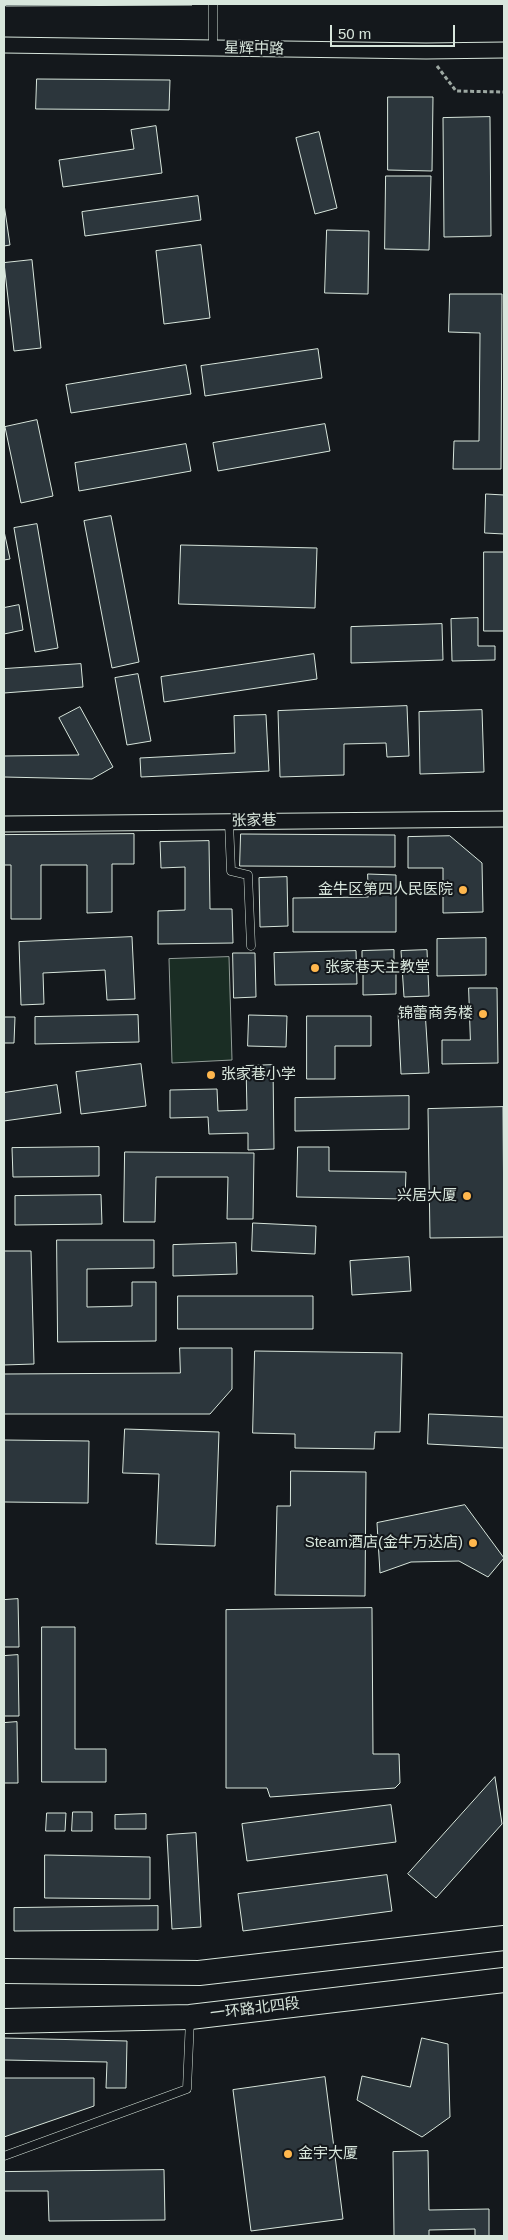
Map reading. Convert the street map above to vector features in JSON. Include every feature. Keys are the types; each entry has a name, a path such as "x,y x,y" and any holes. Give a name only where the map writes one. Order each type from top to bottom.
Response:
{"main road":[{"path":"4,1971 199,1973 504,1938"},
{"name":"一环路北四段","path":"4,2021 190,2016 504,1980"}],"street":[{"name":"星辉中路","path":"4,45 426,51 504,50"},
{"name":"张家巷","path":"4,824 504,819"}],"lane":[{"path":"213,4 214,48"},
{"path":"229,822 231,871 248,875 250,946"},
{"path":"4,2156 187,2089 190,2016"}],"path":[{"path":"426,51 456,91 504,92"}],"green space":[{"path":"229,957 232,1060 172,1063 169,959"}],"building":[{"path":"6,4 192,4 192,5 6,6"},
{"path":"37,79 170,80 169,110 36,109"},
{"path":"388,97 433,97 432,171 388,170"},
{"path":"490,117 491,236 444,237 443,118"},
{"path":"156,126 162,173 63,187 59,160 134,149 131,130"},
{"path":"319,132 337,208 315,214 296,138"},
{"path":"386,176 431,176 429,250 385,249"},
{"path":"198,196 201,220 85,236 82,212"},
{"path":"4,204 10,245 4,246"},
{"path":"327,230 369,231 368,294 325,293"},
{"path":"201,245 210,318 164,324 156,251"},
{"path":"32,260 41,348 14,351 4,263"},
{"path":"450,294 502,294 501,469 453,469 454,441 479,441 480,333 449,332"},
{"path":"318,349 322,378 205,396 201,366"},
{"path":"186,365 191,394 71,413 66,385"},
{"path":"37,420 53,496 21,503 5,427"},
{"path":"325,424 330,451 218,471 213,443"},
{"path":"186,444 191,471 79,491 75,463"},
{"path":"486,494 504,495 504,534 485,533"},
{"path":"111,516 139,662 112,668 84,521"},
{"path":"37,524 58,648 35,652 14,528"},
{"path":"4,531 10,559 4,560"},
{"path":"181,545 317,548 315,608 179,604"},
{"path":"484,552 504,552 504,631 484,631"},
{"path":"19,605 23,630 4,634 4,608"},
{"path":"478,618 478,646 495,646 495,660 452,661 451,619"},
{"path":"442,624 443,660 351,663 351,627"},
{"path":"314,654 317,679 164,702 161,677"},
{"path":"81,664 83,687 4,693 4,669"},
{"path":"138,674 151,741 127,745 115,678"},
{"path":"407,706 409,756 387,757 386,743 344,744 344,775 280,777 278,711"},
{"path":"80,707 113,767 92,779 4,777 4,756 79,755 59,718"},
{"path":"482,710 484,772 420,774 419,712"},
{"path":"266,715 269,771 141,777 140,758 235,753 234,716"},
{"path":"134,834 134,864 112,864 112,912 87,913 87,865 41,865 41,919 11,919 11,865 4,865 4,835"},
{"path":"241,834 395,835 395,867 240,866"},
{"name":"金牛区第四人民医院","path":"450,836 482,863 483,912 443,913 443,868 408,868 408,837"},
{"path":"209,841 210,909 232,909 233,943 158,944 158,911 185,910 185,867 161,868 160,842"},
{"path":"368,874 396,875 396,932 293,932 293,898 368,897"},
{"path":"287,877 288,926 260,927 259,878"},
{"path":"132,937 135,999 107,1000 105,970 43,973 44,1004 21,1005 19,942"},
{"path":"486,938 486,975 437,976 437,939"},
{"path":"394,950 394,963 362,964 362,951"},
{"path":"427,950 429,996 404,997 401,951"},
{"name":"张家巷天主教堂","path":"356,951 357,984 275,985 274,953"},
{"path":"233,953 255,953 256,997 234,998"},
{"path":"396,970 396,994 363,995 363,971"},
{"name":"锦蕾商务楼","path":"469,988 497,988 498,1063 442,1064 442,1040 470,1040"},
{"path":"425,1010 429,1073 401,1074 398,1012"},
{"path":"138,1015 139,1042 35,1044 35,1017"},
{"path":"249,1015 287,1016 286,1047 248,1046"},
{"path":"307,1016 371,1016 371,1046 335,1046 335,1079 307,1079"},
{"path":"4,1017 15,1017 14,1043 4,1043"},
{"path":"141,1064 146,1106 81,1114 76,1072"},
{"path":"273,1065 274,1149 248,1150 248,1133 209,1134 208,1117 170,1118 170,1090 217,1089 218,1111 247,1110 246,1066"},
{"path":"57,1085 61,1113 4,1121 4,1093"},
{"path":"409,1096 409,1129 295,1131 295,1098"},
{"name":"兴居大厦","path":"503,1107 504,1237 430,1238 428,1109"},
{"path":"99,1147 99,1176 13,1177 12,1148"},
{"path":"298,1147 329,1147 329,1171 406,1172 405,1199 297,1197"},
{"path":"125,1152 254,1153 253,1219 227,1219 228,1177 156,1177 155,1222 124,1222"},
{"path":"101,1195 102,1224 15,1225 15,1196"},
{"path":"253,1223 316,1226 315,1254 252,1251"},
{"path":"57,1240 154,1240 154,1268 87,1269 87,1307 132,1306 132,1282 156,1282 156,1341 58,1342"},
{"path":"236,1243 237,1274 173,1276 173,1245"},
{"path":"4,1251 31,1251 34,1364 4,1365"},
{"path":"409,1257 411,1291 352,1295 350,1261"},
{"path":"178,1296 313,1296 313,1329 178,1329"},
{"path":"180,1348 232,1348 232,1389 210,1414 4,1414 4,1374 180,1373"},
{"path":"255,1351 402,1353 400,1432 375,1432 374,1449 295,1448 295,1434 253,1433"},
{"path":"429,1414 504,1417 504,1448 428,1444"},
{"path":"125,1429 219,1432 215,1546 156,1544 159,1474 123,1473"},
{"path":"4,1440 89,1441 88,1503 4,1502"},
{"path":"291,1471 366,1472 365,1596 275,1595 277,1506 290,1506"},
{"path":"465,1505 504,1558 488,1577 459,1561 411,1562 380,1573 377,1523"},
{"path":"18,1599 19,1647 4,1647 4,1600"},
{"path":"372,1608 373,1754 399,1754 400,1783 395,1788 270,1797 267,1788 226,1788 226,1610"},
{"path":"42,1627 75,1627 75,1749 106,1749 106,1782 42,1782"},
{"path":"18,1655 19,1716 4,1716 4,1656"},
{"path":"17,1722 18,1783 4,1783 4,1723"},
{"path":"495,1777 502,1824 436,1898 408,1874"},
{"path":"391,1805 396,1842 247,1861 242,1824"},
{"path":"73,1812 92,1812 92,1831 72,1831"},
{"path":"47,1813 66,1813 65,1831 46,1831"},
{"path":"146,1814 146,1829 115,1829 115,1815"},
{"path":"196,1833 201,1927 172,1929 167,1835"},
{"path":"45,1855 150,1857 150,1899 45,1898"},
{"path":"387,1875 392,1911 243,1931 238,1894"},
{"path":"158,1906 158,1930 14,1931 14,1908"},
{"path":"4,2038 127,2041 126,2088 106,2088 107,2062 4,2060"},
{"path":"422,2038 448,2044 450,2117 422,2137 357,2100 362,2076 410,2087"},
{"name":"金宇大厦","path":"325,2077 343,2219 251,2231 233,2090"},
{"path":"4,2078 94,2078 94,2106 4,2137"},
{"path":"428,2151 429,2210 489,2209 489,2236 475,2236 475,2229 429,2230 429,2236 394,2236 393,2152"},
{"path":"164,2170 165,2220 49,2221 48,2191 4,2191 4,2172"}],"place":[{"name":"金牛区第四人民医院","path":"463,890"},
{"name":"张家巷天主教堂","path":"315,968"},
{"name":"锦蕾商务楼","path":"483,1014"},
{"name":"张家巷小学","path":"211,1075"},
{"name":"兴居大厦","path":"467,1196"},
{"name":"Steam酒店(金牛万达店)","path":"473,1543"},
{"name":"金宇大厦","path":"288,2154"}]}
